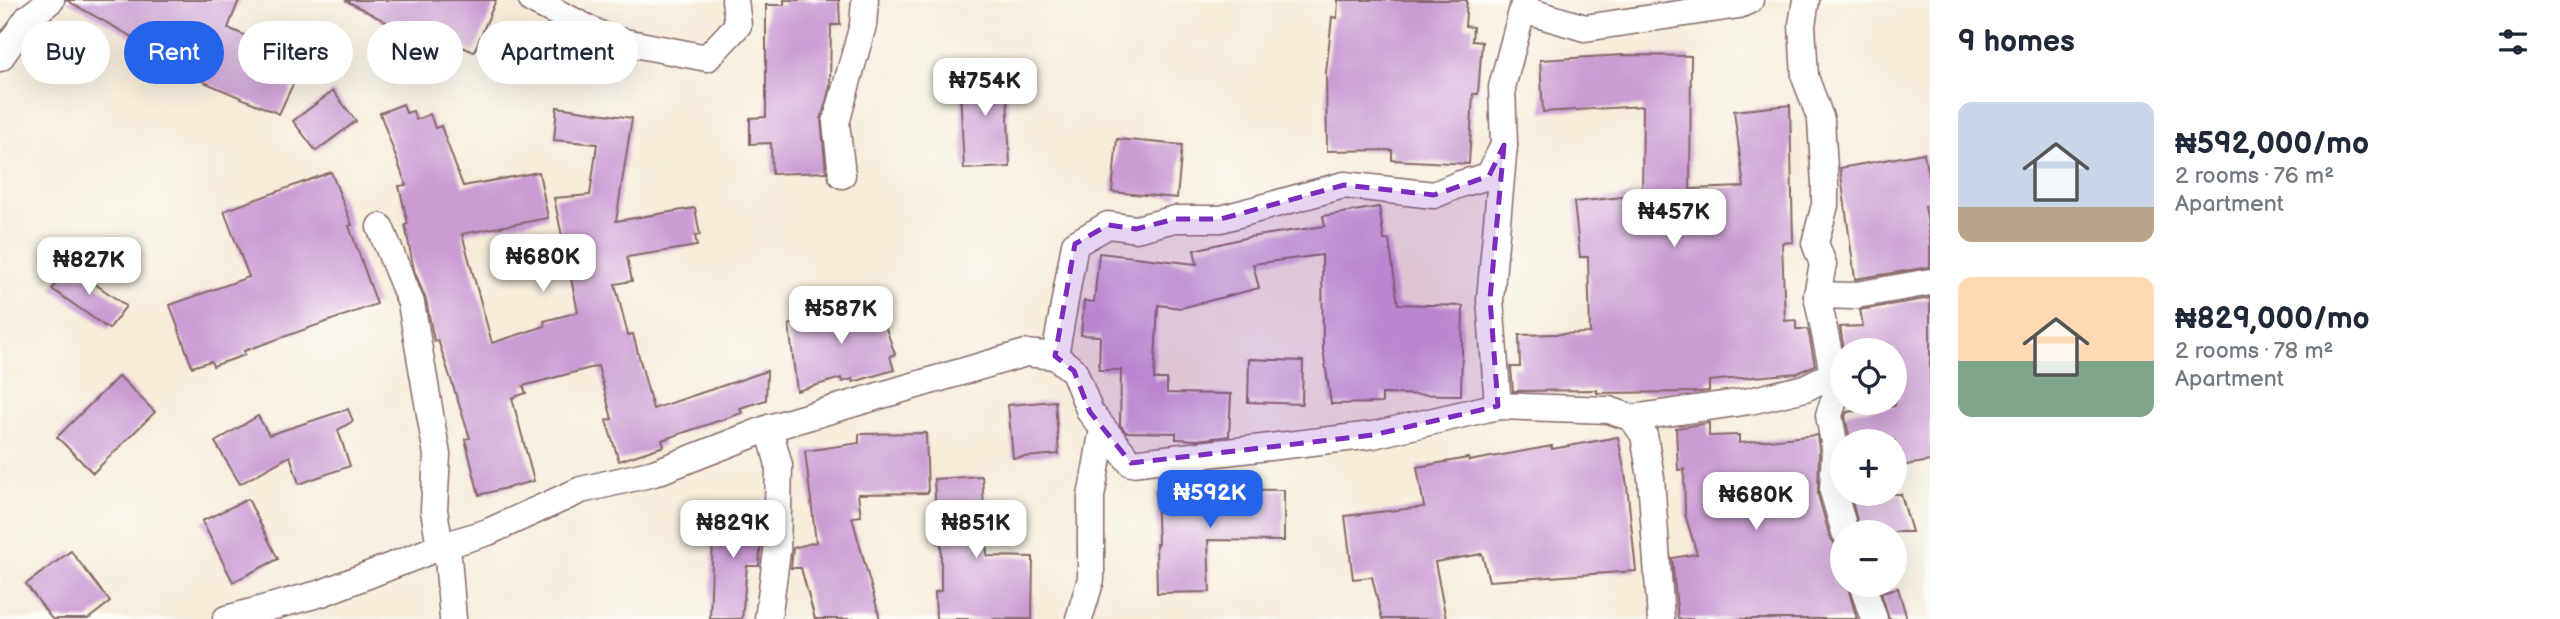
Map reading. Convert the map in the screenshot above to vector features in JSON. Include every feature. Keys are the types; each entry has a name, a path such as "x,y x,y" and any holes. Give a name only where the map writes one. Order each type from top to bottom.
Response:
{"street":[{"path":"0,58 28,18 51,0"},
{"path":"532,0 609,39 707,58 738,26 735,0"},
{"path":"842,175 836,123 863,25 865,0"},
{"path":"1498,405 1490,299 1504,145 1502,87 1524,5 1585,28 1739,5 1750,0"},
{"path":"1806,0 1801,25 1805,77 1821,120 1825,184 1825,205 1815,243 1823,264 1817,295 1830,351"},
{"path":"1055,356 1075,244 1108,225 1136,229 1175,219 1221,219 1344,185 1434,195 1489,176 1504,145"},
{"path":"380,227 411,303 437,455 434,510 444,546 453,619"},
{"path":"1817,295 1851,296 1930,282"},
{"path":"226,619 322,593 488,531 581,490 654,473 769,428 1026,353 1055,356 1074,371 1090,412 1131,463 1373,435 1498,405 1609,410 1632,418 1750,401 1805,388 1830,376"},
{"path":"1830,412 1835,448 1833,491 1841,520"},
{"path":"1632,418 1644,435 1651,478 1661,619"},
{"path":"768,619 777,551 779,465 769,428"},
{"path":"1079,619 1091,579 1091,497 1103,429"},
{"path":"1866,597 1874,619"}],"highlighted area":[{"path":"1504,145 1490,299 1498,406 1373,435 1131,463 1090,412 1074,371 1055,356 1075,244 1108,225 1136,229 1175,219 1221,219 1344,185 1434,195 1489,176"}],"building":[{"path":"66,0 239,0 228,28 238,32 238,84 293,84 279,114 209,84 224,84 224,21 124,21 124,32 110,25 110,21 104,21"},
{"path":"345,0 496,0 487,21 477,21 477,45 474,52 463,47 463,21 384,21"},
{"path":"784,0 839,0 840,25 831,25 830,87 821,119 826,172 772,174 771,143 750,144 750,118 766,117 766,5 784,5"},
{"path":"1338,0 1467,0 1465,26 1473,27 1472,41 1482,42 1478,94 1473,94 1469,164 1392,160 1392,150 1327,151 1326,73 1332,17 1337,18"},
{"path":"1624,55 1691,56 1690,189 1744,187 1734,111 1790,105 1793,242 1782,243 1785,321 1796,320 1796,329 1808,329 1815,365 1798,373 1709,381 1709,391 1699,392 1513,391 1511,367 1520,367 1519,335 1590,333 1588,257 1580,257 1574,202 1642,195 1643,106 1543,112 1540,60"},
{"path":"1006,67 1010,167 964,169 959,69"},
{"path":"333,91 356,121 316,151 293,121"},
{"path":"403,104 406,113 413,111 416,120 430,114 435,128 441,126 463,186 539,172 548,218 462,234 492,343 545,326 544,321 578,312 554,198 590,195 597,144 554,140 557,107 632,118 616,221 695,208 700,235 695,236 697,246 627,257 632,281 615,284 628,335 633,334 653,409 767,371 766,400 740,408 742,413 662,440 664,446 619,461 606,420 612,419 598,366 523,386 526,393 512,398 534,481 479,495 465,439 470,438 438,340 434,341 426,300 414,270 405,225 408,224 399,186 406,185 380,113"},
{"path":"1117,139 1182,145 1177,198 1112,192"},
{"path":"1924,153 1930,185 1930,206 1925,206 1930,238 1930,267 1855,279 1840,168"},
{"path":"331,172 352,225 349,226 377,304 244,351 245,355 213,366 211,361 192,367 170,305 249,277 224,211"},
{"path":"1379,207 1384,240 1389,240 1398,304 1463,306 1461,395 1382,394 1382,403 1331,404 1323,349 1322,255 1253,264 1259,288 1181,308 1158,305 1154,379 1167,379 1167,393 1231,394 1229,436 1197,440 1176,439 1176,433 1126,432 1120,425 1121,370 1099,370 1100,336 1081,335 1084,301 1094,302 1099,253 1197,264 1194,250 1249,237 1325,226 1323,216"},
{"path":"69,265 126,306 109,329 52,289"},
{"path":"875,298 895,354 890,356 894,370 853,382 852,379 842,382 841,378 797,391 789,325"},
{"path":"1930,298 1930,461 1907,465 1907,429 1848,429 1846,415 1907,415 1907,338 1842,338 1840,327 1863,326 1860,310"},
{"path":"1249,359 1303,361 1302,404 1248,402"},
{"path":"119,376 155,412 93,473 57,437"},
{"path":"1055,401 1059,454 1013,458 1008,405"},
{"path":"348,409 353,421 338,430 350,466 299,484 290,456 240,484 215,442 258,416 269,435"},
{"path":"1709,423 1709,436 1739,435 1739,443 1817,435 1818,495 1830,537 1830,597 1851,597 1857,619 1678,619 1672,558 1697,554 1685,514 1684,469 1678,470 1676,428"},
{"path":"926,433 928,493 858,494 861,516 852,517 880,619 815,619 801,568 791,568 793,548 816,542 805,451 859,443 859,434"},
{"path":"1618,437 1627,485 1636,571 1489,581 1482,554 1435,562 1446,619 1382,619 1372,577 1353,579 1345,516 1424,507 1417,467 1552,446 1552,449"},
{"path":"982,476 987,556 1033,557 1032,619 936,619 935,592 941,591 941,543 938,543 934,479"},
{"path":"1210,489 1284,490 1284,541 1208,540 1210,592 1157,593 1156,492"},
{"path":"248,499 278,559 233,582 202,521"},
{"path":"1853,506 1904,506 1912,532 1907,532 1907,520 1857,520"},
{"path":"714,510 759,512 758,520 762,520 759,566 747,566 742,619 710,619"},
{"path":"71,551 110,602 88,619 52,619 26,584"},
{"path":"1882,597 1901,597 1907,619 1889,619"}]}
